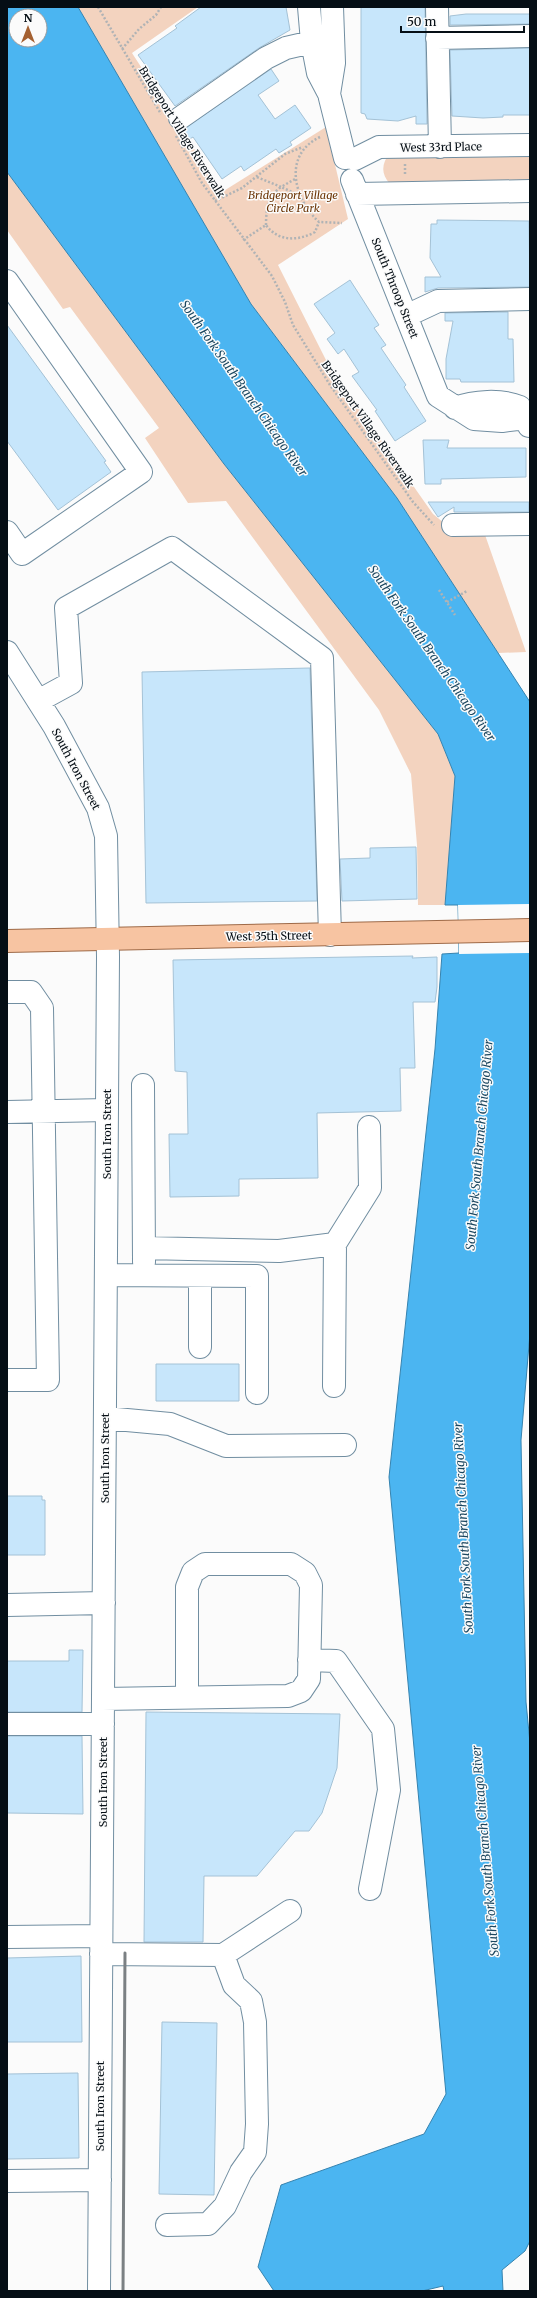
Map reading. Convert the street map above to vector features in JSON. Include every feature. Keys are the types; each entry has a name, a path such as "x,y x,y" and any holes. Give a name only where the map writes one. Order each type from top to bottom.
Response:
{"main road":[{"name":"West 35th Street","path":"7,941 530,930"}],"street":[{"path":"309,7 312,42 318,73 329,94 350,159 339,163 338,171 344,180 355,187 530,191"},
{"path":"329,94 334,63 332,7"},
{"path":"436,7 440,147"},
{"path":"437,38 530,36"},
{"path":"173,123 266,58 286,48 312,42"},
{"name":"West 33rd Place","path":"350,159 379,147 530,145"},
{"name":"South Throop Street","path":"355,187 406,316 447,402 474,419 528,423"},
{"path":"7,281 141,472 22,554 7,532"},
{"path":"406,316 438,301 530,299"},
{"path":"452,525 530,524"},
{"path":"38,701 71,683 66,608 172,548 322,658 330,935"},
{"name":"South Iron Street","path":"7,652 54,726 98,808 106,836 108,939 99,2291"},
{"path":"7,992 30,992 42,1008 45,1111 48,1380 7,1380"},
{"path":"143,1085 144,1276"},
{"path":"7,1112 107,1110"},
{"path":"334,1386 335,1244 370,1188 369,1127"},
{"path":"144,1248 279,1251 335,1244"},
{"path":"106,1275 257,1276 257,1393"},
{"path":"200,1276 200,1348"},
{"path":"105,1418 170,1424 226,1446 346,1445"},
{"path":"103,1699 288,1696 301,1691 309,1679 311,1585 304,1573 291,1564 205,1564 193,1572 187,1587 187,1697"},
{"path":"7,1605 104,1603"},
{"path":"309,1660 336,1661 383,1729 389,1790 370,1889"},
{"path":"7,1724 103,1724"},
{"path":"7,1937 223,1955 290,1911"},
{"path":"167,2225 208,2224 225,2206 241,2172 255,2152 257,2124 255,2022 250,2000 234,1985 223,1955"},
{"path":"7,2181 100,2180"}],"path":[{"name":"Bridgeport Village Riverwalk","path":"98,7 122,49 173,123 184,153 215,201 243,240 272,276 285,302 293,325 360,430 429,521 436,526 452,525"},
{"path":"122,49 139,29 156,16 161,7"},
{"path":"215,201 257,177 285,154 303,147 320,136"},
{"path":"303,147 298,159 295,179 299,195 308,211 319,222 342,223"},
{"path":"405,159 405,179"},
{"path":"257,177 299,195"},
{"path":"295,179 274,192 266,210 266,225 271,232 288,239 303,239 315,232 319,222"},
{"path":"243,240 266,225"},
{"path":"439,590 455,615"},
{"path":"447,602 467,591"}],"green space":[{"name":"Bridgeport Village Circle Park","path":"78,7 198,7 132,53 222,192 326,127 348,219 278,265 329,366 433,514 455,532 484,532 526,652 498,653 397,498 251,304"},
{"path":"530,148 530,184 390,184 383,169 385,161 390,153"},
{"path":"7,172 224,464 438,734 455,776 445,905 418,905 417,845 411,774 379,710 226,501 188,503 145,438 159,428 70,307 63,309 7,230"}],"water":[{"name":"South Fork South Branch Chicago River","path":"7,7 78,7 251,304 397,498 530,702 530,1333 521,1440 526,1702 530,1743 530,2241 525,2251 502,2270 503,2291 444,2291 443,2286 422,2291 274,2291 258,2267 281,2185 424,2134 446,2094 389,1477 435,1049 442,954 459,953 458,905 445,905 455,776 438,734 224,464 7,172"}],"pier":[{"path":"530,904 530,953 459,954 458,905"}],"building":[{"path":"201,7 286,7 290,30 259,48 175,106 138,55 177,28 175,26"},
{"path":"361,7 425,7 427,124 416,124 416,116 398,121 367,119 365,114 361,113"},
{"path":"466,14 530,14 530,24 450,25 450,16"},
{"path":"530,48 530,115 503,115 503,117 483,118 452,116 450,50"},
{"path":"271,69 279,81 258,95 275,119 295,105 311,128 290,142 292,145 279,153 276,149 244,171 241,166 222,179 193,137 188,140 182,130"},
{"path":"437,220 529,221 530,287 438,288 425,292 425,277 441,277 430,258 431,224 437,224"},
{"path":"350,280 379,325 374,328 386,345 381,348 406,385 404,387 426,421 395,441 375,411 377,410 352,376 359,372 344,349 338,354 327,339 335,333 314,304"},
{"path":"508,312 508,339 513,339 514,382 461,382 460,379 446,379 446,359 453,321 445,321 445,313"},
{"path":"7,325 106,461 104,462 111,472 58,510 7,441"},
{"path":"423,440 449,440 447,448 526,448 526,477 441,479 441,484 425,484"},
{"path":"428,502 529,502 529,512 454,512 454,507 438,517"},
{"path":"310,668 317,901 146,903 142,672"},
{"path":"416,847 417,899 342,901 340,859 370,858 370,848"},
{"path":"413,956 412,958 437,957 437,987 435,1002 413,1002 415,1068 400,1068 401,1111 317,1113 318,1178 239,1179 239,1196 170,1197 169,1134 188,1134 187,1072 175,1071 173,960"},
{"path":"156,1364 239,1364 239,1401 156,1401"},
{"path":"7,1496 42,1496 42,1500 45,1500 45,1555 7,1555"},
{"path":"69,1650 83,1650 82,1712 7,1712 7,1661 69,1661"},
{"path":"146,1712 340,1714 337,1768 322,1813 309,1831 295,1831 257,1876 204,1876 203,1942 144,1942"},
{"path":"7,1736 82,1736 83,1814 7,1813"},
{"path":"81,1956 82,2042 7,2042 7,1958"},
{"path":"162,2022 217,2023 214,2195 159,2194"},
{"path":"78,2073 79,2158 7,2159 7,2074"}],"railway":[{"path":"123,2291 125,1953"}]}
